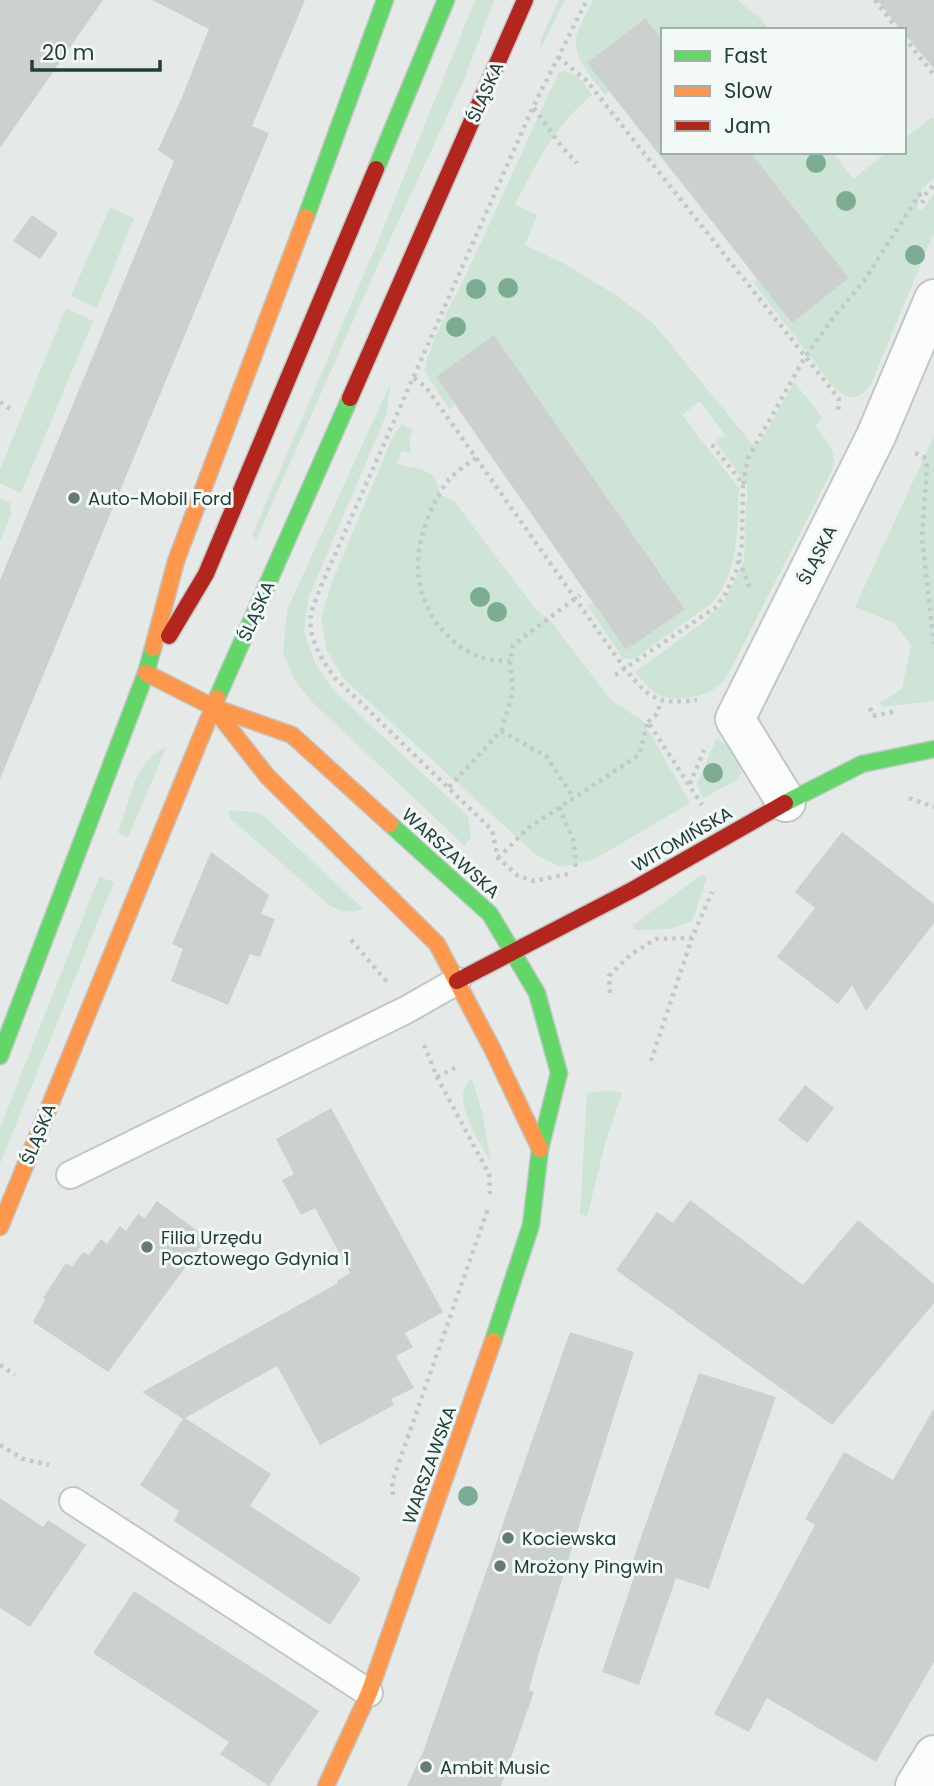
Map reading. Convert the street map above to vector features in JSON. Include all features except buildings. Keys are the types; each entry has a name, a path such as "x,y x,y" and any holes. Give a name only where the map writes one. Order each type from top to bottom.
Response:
{"main road":[{"path":"0,1056 146,673 176,561 333,147 385,0"},
{"path":"146,673 206,574 446,0"},
{"name":"ŚLĄSKA","path":"0,1227 213,707 525,0"},
{"name":"WARSZAWSKA","path":"146,673 213,707 292,735 491,914 537,993 559,1073 540,1149 531,1225 514,1281 369,1693 326,1786"},
{"name":"WARSZAWSKA","path":"213,707 267,776 437,944 493,1050 540,1149"},
{"name":"WITOMIŃSKA","path":"457,981 634,889 786,802 862,764 934,749"}],"street":[{"name":"ŚLĄSKA","path":"786,802 735,719 876,436 934,299"},
{"path":"915,1786 934,1755"}],"lane":[{"path":"70,1175 406,1010 457,981"},
{"path":"73,1501 369,1693"}],"path":[{"path":"587,0 533,107 321,586 311,615 320,658 335,678 492,830 498,858 518,876 534,881 589,870"},
{"path":"875,0 897,28"},
{"path":"906,40 934,75"},
{"path":"558,57 586,80 610,106 746,277 839,399 838,418"},
{"path":"533,107 577,163"},
{"path":"922,203 934,185"},
{"path":"615,675 716,607 726,593 736,571 742,544 743,484 748,458 805,357 832,318 864,281 919,195 926,194"},
{"path":"414,378 426,387 515,508 625,669 642,689 667,703 698,700"},
{"path":"0,402 13,411"},
{"path":"451,423 457,419"},
{"path":"876,436 924,457 927,466 922,538 934,644"},
{"path":"709,441 743,484"},
{"path":"476,458 445,484 432,509 417,566 420,586 433,618 446,635 484,658 510,661"},
{"path":"449,787 501,731 513,692 510,661 513,645 578,597"},
{"path":"498,858 528,828 639,755 648,722 658,713 660,701"},
{"path":"870,708 874,716"},
{"path":"648,722 706,810"},
{"path":"501,731 546,756 573,797"},
{"path":"898,797 934,807"},
{"path":"559,807 574,842 576,873"},
{"path":"650,1061 692,938 717,881"},
{"path":"610,993 609,976 630,955 656,939 692,938"},
{"path":"351,940 390,985"},
{"path":"394,1508 392,1482 491,1200 489,1174 424,1045"},
{"path":"0,1365 15,1375"},
{"path":"0,1445 23,1459 50,1465"}],"green space":[{"path":"475,0 494,0 463,82 373,276 256,540 252,536 374,251"},
{"path":"559,0 565,0 539,51 543,34"},
{"path":"593,0 737,0 768,28 661,28 661,39 644,18 588,63 610,91 605,95 579,56 576,41"},
{"path":"565,71 578,77 592,95 557,132 515,205 537,215 525,245 565,264 617,296 654,324 752,444 758,446 794,382 823,418 815,426 833,453 831,472 730,671 716,687 693,697 664,697 652,690 635,672 701,624 722,605 744,561 747,485 715,441 725,435 700,401 682,415 739,488 737,534 728,577 712,603 634,659 623,659 587,605 592,602 626,650 685,608 495,336 436,377 455,405 449,409 425,372 431,348 443,320 559,72"},
{"path":"932,117 934,178 922,189 917,208 922,210 934,194 934,233 870,386 861,394 849,397 834,388 753,282 758,279 792,323 849,278 752,154 834,154 853,179 884,154 906,154 906,137"},
{"path":"110,207 134,218 97,308 71,296"},
{"path":"66,308 93,321 21,493 0,483 0,469"},
{"path":"390,384 387,413 309,596 304,631 315,663 333,690 468,816 471,837 465,846 314,704 295,681 283,652 287,610"},
{"path":"402,424 413,430 410,436 410,453 402,451 396,464 431,474 440,494 454,501 536,610 550,620 611,700 643,721 690,803 593,860 561,867 536,855 344,679 327,651 321,618 332,582 393,436"},
{"path":"934,436 934,701 882,707 880,703 902,689 911,645 894,623 855,607"},
{"path":"0,498 10,503 11,514 0,542"},
{"path":"716,739 729,748 742,772 737,780 703,798 697,784"},
{"path":"166,747 128,838 118,833 134,784 147,762 155,753"},
{"path":"228,810 254,812 264,816 363,909 346,911 330,906 230,818"},
{"path":"703,874 707,878 692,921 670,929 634,930 633,925"},
{"path":"99,877 114,882 0,1164 0,1128"},
{"path":"472,1079 482,1112 491,1162 464,1108 465,1086"},
{"path":"607,1090 622,1093 605,1144 587,1217 580,1214 587,1093"}],"traffic: fast":[{"path":"306,217 385,0"},
{"path":"376,169 446,0"},
{"path":"217,698 350,398"},
{"path":"0,1056 146,673 153,648"},
{"path":"785,803 862,764 934,749"},
{"path":"390,824 490,914 537,993 559,1073 540,1149 531,1225 493,1341"}],"traffic: slow":[{"path":"153,648 176,561 306,217"},
{"path":"146,673 213,707 292,735 390,824"},
{"path":"0,1227 217,698"},
{"path":"213,707 267,776 437,944 493,1050 540,1149"},
{"path":"326,1786 369,1693 493,1341"}],"traffic: jam":[{"path":"350,398 525,0"},
{"path":"169,636 206,574 376,169"},
{"path":"457,981 634,889 785,803"}],"place":[{"name":"Auto-Mobil Ford","path":"74,498"},
{"name":"Filia Urzędu Pocztowego Gdynia 1","path":"147,1247"},
{"name":"Kociewska","path":"508,1538"},
{"name":"Mrożony Pingwin","path":"500,1566"},
{"name":"Ambit Music","path":"426,1767"}]}
